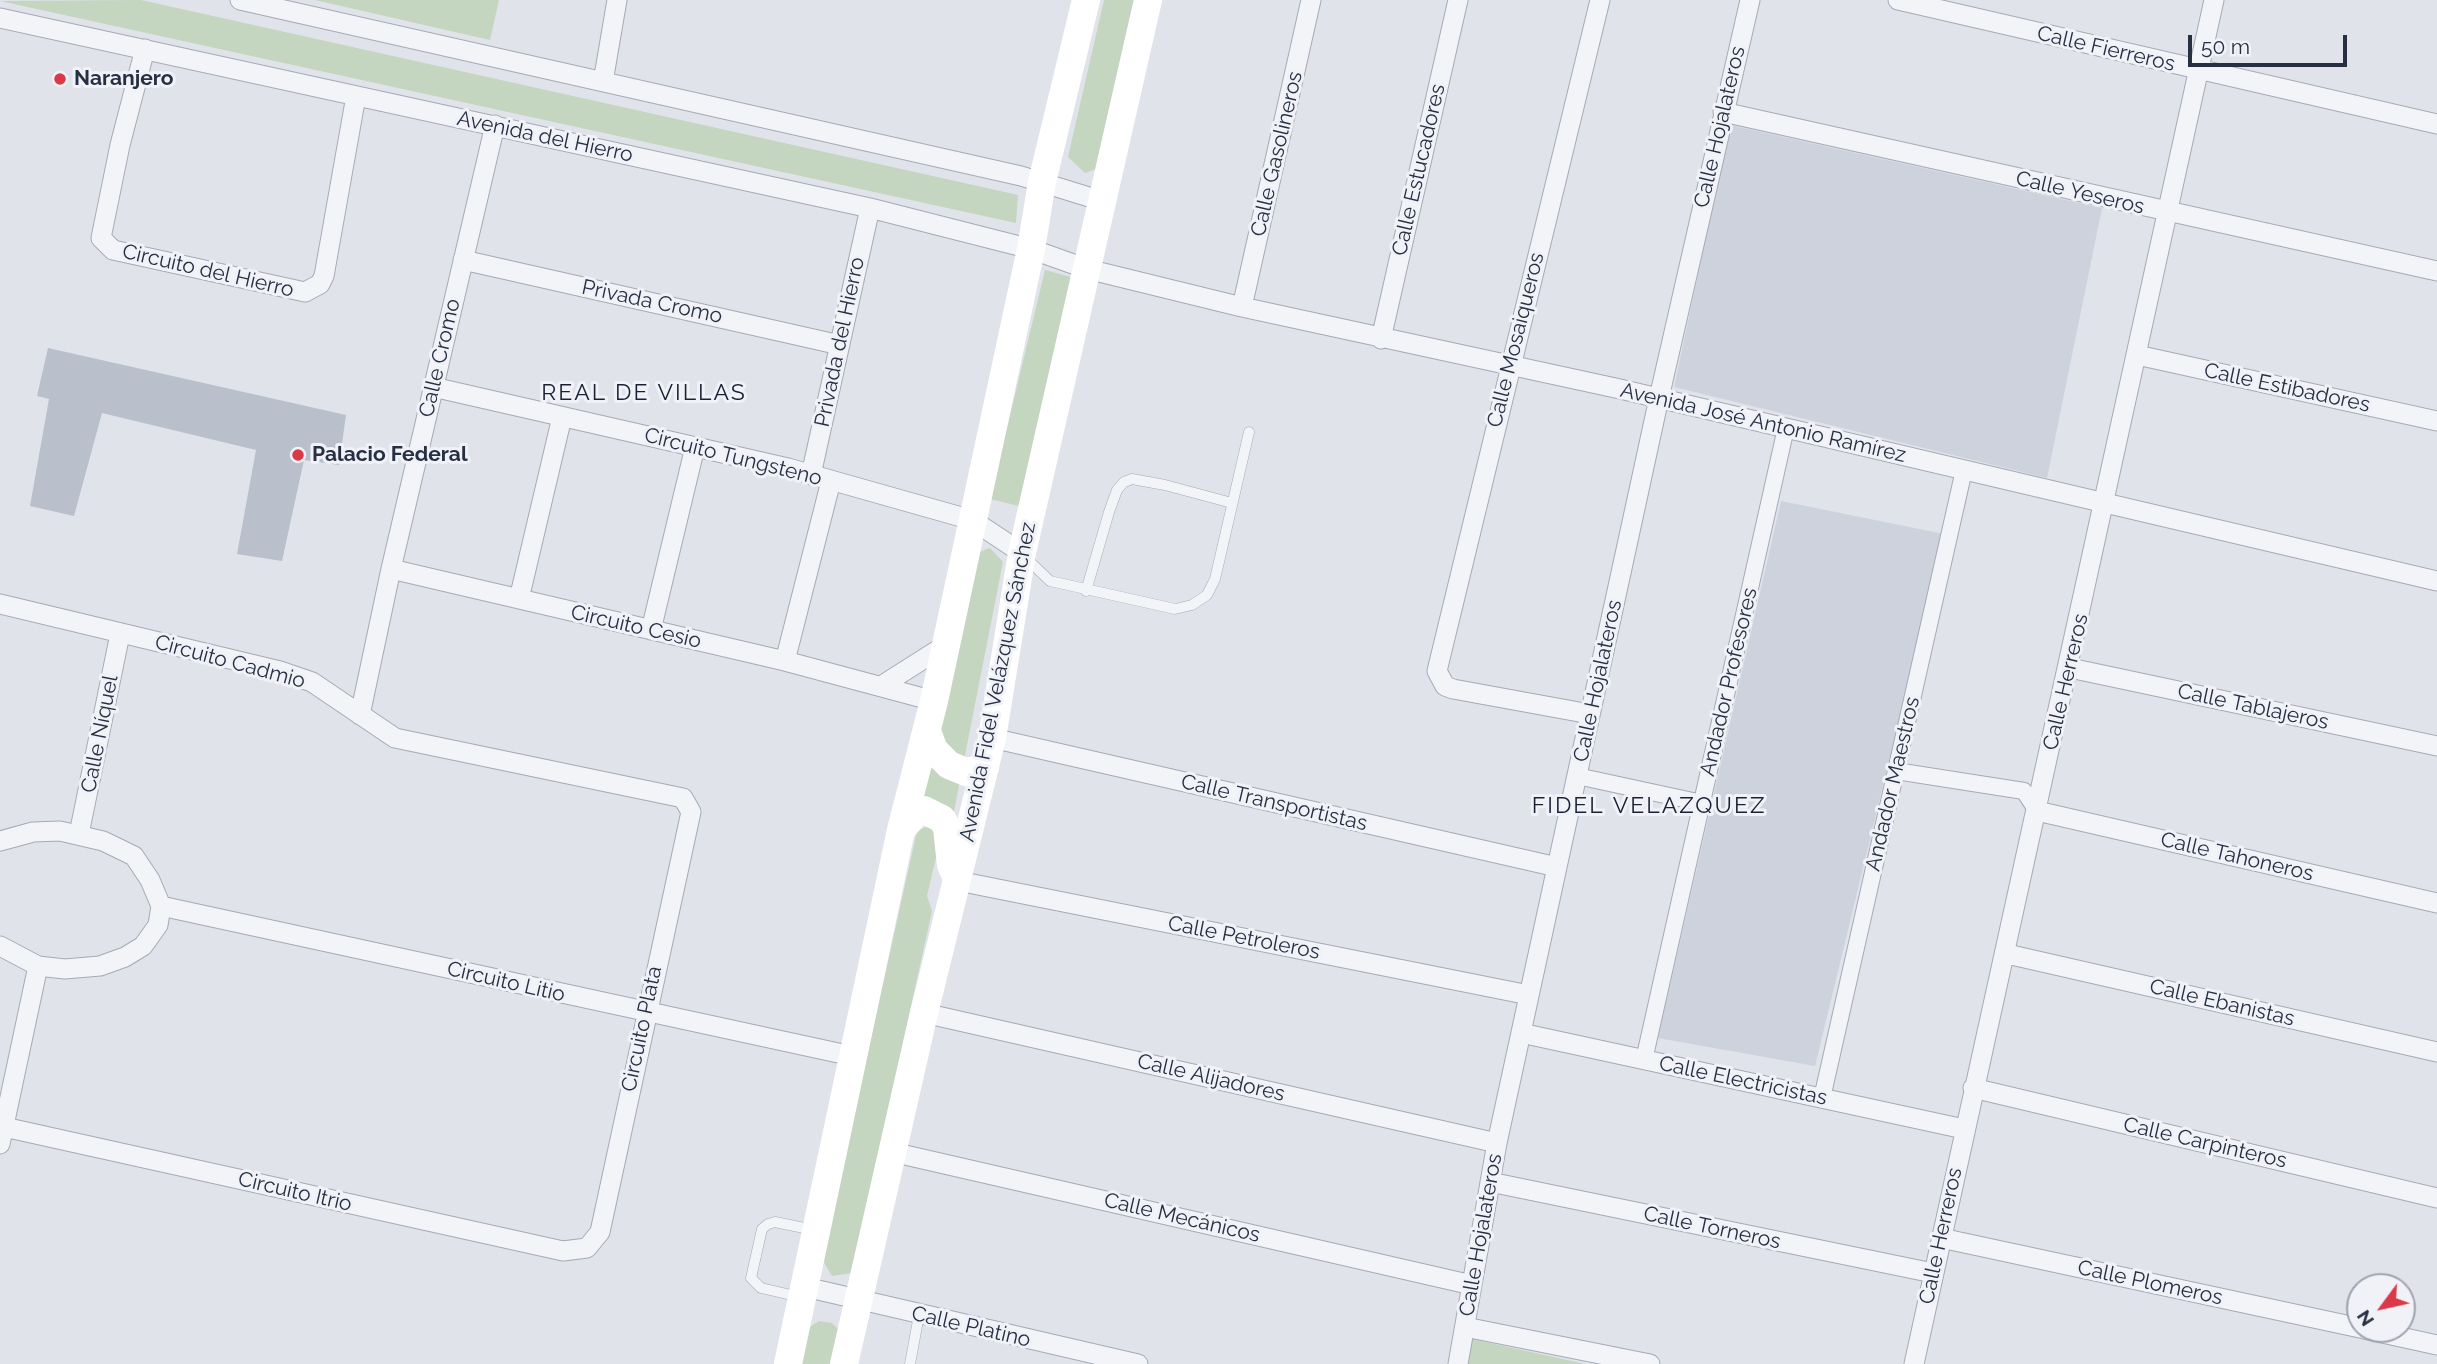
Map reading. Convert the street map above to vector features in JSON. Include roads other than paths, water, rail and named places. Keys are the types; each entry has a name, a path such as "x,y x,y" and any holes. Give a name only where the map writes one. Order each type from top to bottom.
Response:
{"main road":[{"path":"788,1364 814,1230 901,830 934,701 1031,249 1042,182 1086,0"},
{"name":"Avenida Fidel Velázquez Sánchez","path":"844,1364 924,1013 992,737 1022,553 1148,0"},
{"path":"927,731 934,750 949,765 966,772 985,768"},
{"path":"901,830 915,814 924,810 942,819 947,828 951,865 958,881"}],"street":[{"path":"240,0 1042,182 1102,201"},
{"path":"603,82 617,0"},
{"name":"Calle Gasolineros","path":"1242,307 1311,0"},
{"name":"Calle Estucadores","path":"1381,339 1458,0"},
{"name":"Calle Mosaiqueros","path":"1590,714 1453,689 1440,679 1437,662 1600,0"},
{"name":"Calle Hojalateros","path":"1458,1364 1497,1143 1659,398 1750,0"},
{"name":"Calle Fierreros","path":"1898,0 2437,124"},
{"name":"Calle Herreros","path":"1914,1364 1973,1088 2007,954 2070,668 2214,0"},
{"name":"Avenida del Hierro","path":"1,23 145,49 870,208 1031,249 1087,269"},
{"name":"Circuito del Hierro","path":"145,49 101,228 106,244 125,253 305,292 313,289 324,276 356,96"},
{"name":"Calle Yeseros","path":"1723,112 2437,271"},
{"name":"Calle Cromo","path":"360,715 391,569 495,125"},
{"name":"Privada del Hierro","path":"811,475 870,208"},
{"name":"Privada Cromo","path":"464,260 840,345"},
{"name":"Avenida José Antonio Ramírez","path":"1087,269 1381,339 1659,398 2437,580"},
{"name":"Calle Estibadores","path":"2137,355 2437,421"},
{"name":"Circuito Tungsteno","path":"433,387 811,475 972,520 1022,553"},
{"path":"519,599 562,416"},
{"name":"Andador Profesores","path":"1644,1060 1786,428"},
{"path":"651,630 695,447"},
{"name":"Andador Maestros","path":"1822,1098 1964,470"},
{"path":"785,661 831,481"},
{"name":"Circuito Cesio","path":"391,569 785,661 934,701"},
{"name":"Circuito Cadmio","path":"0,604 280,671 312,682 395,738 683,798 690,807"},
{"name":"Calle Níquel","path":"79,835 120,634"},
{"path":"881,686 944,646"},
{"name":"Calle Tablajeros","path":"2070,668 2437,746"},
{"name":"Calle Transportistas","path":"992,737 1557,867"},
{"path":"1896,771 2024,792 2037,811"},
{"path":"1577,776 1702,803"},
{"name":"Circuito Plata","path":"587,1248 600,1232 690,807"},
{"name":"Calle Tahoneros","path":"2037,811 2437,903"},
{"path":"0,841 33,832 60,831 103,841 134,856 150,880 161,906 153,936 125,957 100,966 65,969 38,966 0,946"},
{"name":"Calle Petroleros","path":"958,881 1530,995"},
{"name":"Circuito Litio","path":"161,906 852,1056"},
{"name":"Calle Ebanistas","path":"2007,954 2437,1052"},
{"path":"2,1136 38,966"},
{"name":"Calle Alijadores","path":"924,1013 1497,1143"},
{"name":"Calle Electricistas","path":"1521,1033 1964,1129"},
{"name":"Calle Carpinteros","path":"1973,1088 2437,1198"},
{"name":"Circuito Itrio","path":"2,1136 563,1251 587,1248"},
{"name":"Calle Mecánicos","path":"892,1152 1472,1285"},
{"name":"Calle Torneros","path":"1490,1182 1933,1273"},
{"name":"Calle Plomeros","path":"1941,1238 2346,1326"},
{"name":"Calle Platino","path":"803,1292 858,1300 1138,1364"},
{"path":"1465,1327 1650,1364"},
{"name":"Calle Plomeros","path":"2416,1341 2437,1345"}],"lane":[{"path":"1022,553 1050,581 1175,609 1192,605 1206,595 1215,579 1249,432"},
{"path":"1086,591 1109,512 1117,490 1124,482 1132,479 1165,485 1232,503"},
{"path":"803,1292 761,1288 751,1278 762,1229 768,1224 775,1222 814,1230"},
{"path":"910,1364 919,1315"}],"place":[{"name":"Naranjero","path":"60,79"},
{"name":"Palacio Federal","path":"298,455"}],"district":[{"name":"REAL DE VILLAS","path":"644,393"},
{"name":"FIDEL VELAZQUEZ","path":"1649,806"}]}
